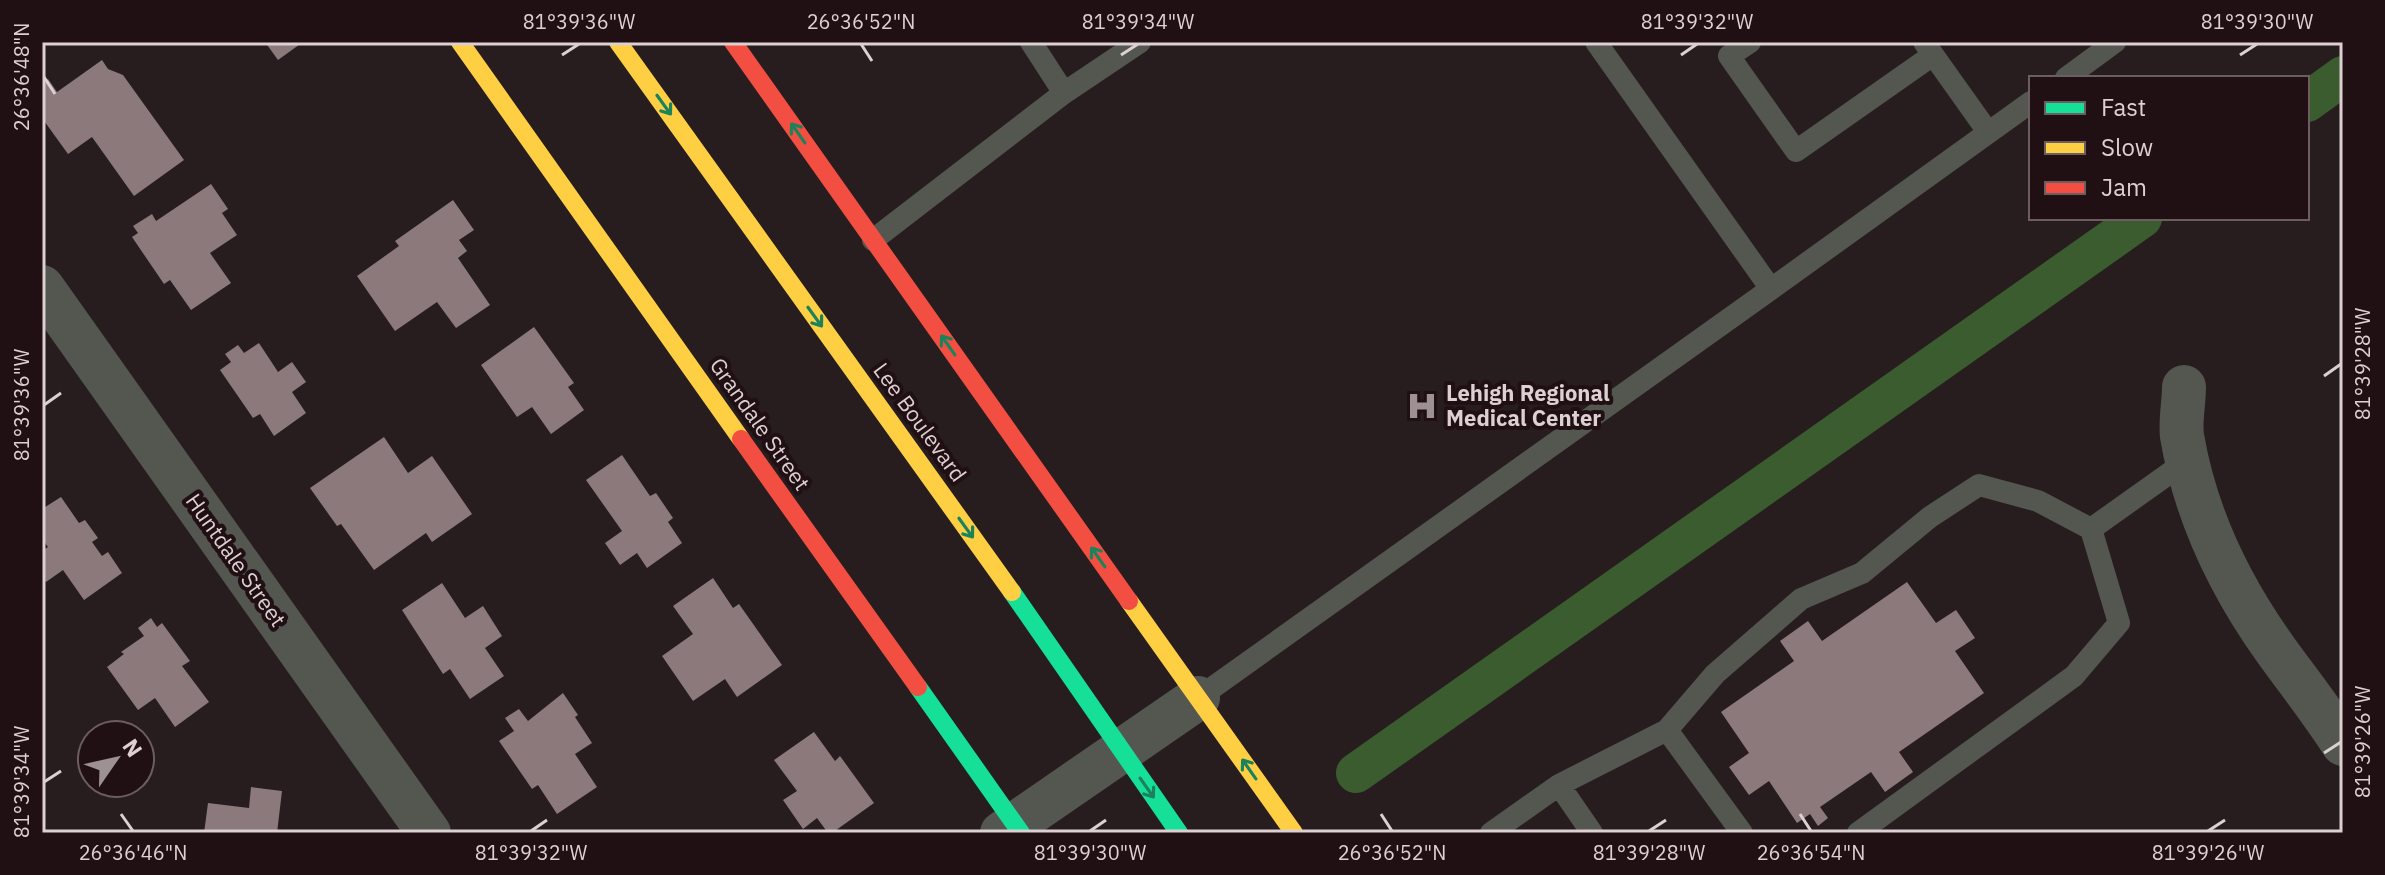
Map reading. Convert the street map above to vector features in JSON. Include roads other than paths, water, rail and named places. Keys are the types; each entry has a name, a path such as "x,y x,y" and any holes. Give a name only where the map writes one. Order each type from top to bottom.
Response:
{"main road":[{"name":"Grandale Street","path":"460,42 1012,830"},
{"name":"Lee Boulevard","path":"618,42 971,534 1179,833"},
{"path":"733,42 1294,833"}],"street":[{"name":"Huntdale Street","path":"42,287 429,833"},
{"path":"2184,387 2182,434 2188,460 2200,506 2227,572 2273,647 2343,744"},
{"path":"1012,830 1198,698"}],"lane":[{"path":"1031,42 1064,93"},
{"path":"873,240 1064,93 1140,42"},
{"path":"1596,42 1771,289"},
{"path":"1750,42 1729,56 1796,151 1929,49 1988,132"},
{"path":"2069,76 2115,42"},
{"path":"1198,698 2029,103"},
{"path":"2091,529 2188,460"},
{"path":"1491,833 1559,785 1667,730 1715,674 1801,599 1862,573 1930,517 1979,485 2038,501 2091,529 2119,623 2074,676 1858,833"},
{"path":"1667,730 1742,833"},
{"path":"1559,785 1592,833"}],"waterway":[{"path":"2309,101 2343,76"},
{"path":"1356,773 2139,220"}],"place":[{"name":"Lehigh Regional Medical Center","path":"1422,406"}]}
